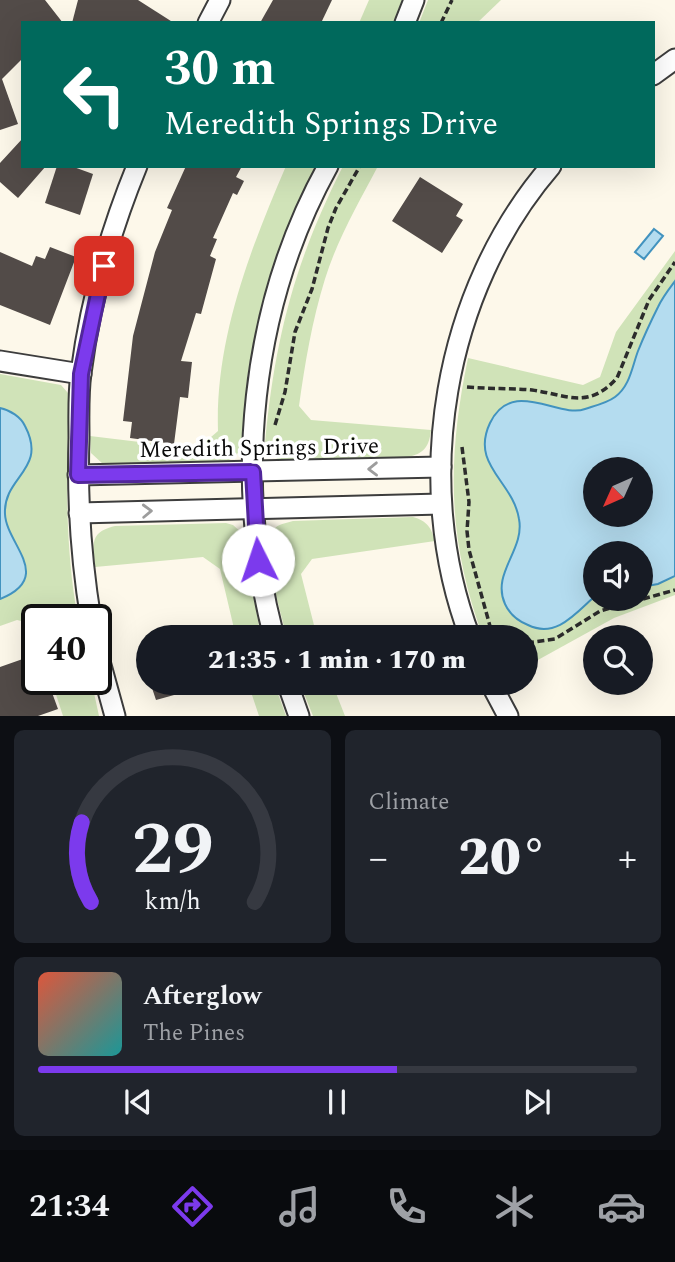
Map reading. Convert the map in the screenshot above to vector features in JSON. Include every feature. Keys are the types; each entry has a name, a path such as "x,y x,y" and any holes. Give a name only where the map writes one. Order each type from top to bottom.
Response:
{"street":[{"path":"209,21 220,0"},
{"path":"406,21 414,0"},
{"path":"655,74 675,59"},
{"path":"89,604 79,513 81,374 104,266 119,212 136,168"},
{"path":"272,625 258,560 254,509 253,472 258,384 268,329 283,274 302,221 327,168"},
{"path":"467,625 449,559 441,503 444,419 458,387 467,317 484,274 505,232 532,188 549,168"},
{"path":"0,360 81,374"},
{"name":"Meredith Springs Drive","path":"78,475 441,467"},
{"path":"79,513 441,503"},
{"path":"109,695 115,716"},
{"path":"292,695 299,716"},
{"path":"497,695 508,716"}],"path":[{"path":"442,21 452,0"},
{"path":"273,435 285,392 295,332 312,289 328,228 359,168"},
{"path":"458,387 534,391 583,399 603,391 617,378 649,300 675,262"},
{"path":"458,387 466,398"},
{"path":"462,445 469,502 469,550 490,625"},
{"path":"538,641 555,639 600,611 675,590"}],"green space":[{"path":"369,0 402,0 394,21 360,21"},
{"path":"428,0 501,0 479,21 420,21"},
{"path":"285,168 315,168 292,215 266,293 248,373 244,432 239,452 230,459 215,463 103,464 91,453 90,436 181,447 203,444 218,431 222,363 229,329 237,296"},
{"path":"342,168 377,168 342,236 325,279 309,342 299,406 311,420 431,430 427,445 418,454 407,457 283,461 272,455 265,443 281,334 300,267"},
{"path":"675,251 675,595 653,603 653,541 583,541 583,611 633,611 601,625 583,625 583,635 538,660 538,625 479,625 471,601 457,532 454,499 456,430 468,358 583,385 600,377 616,332"},
{"path":"0,374 61,385 68,393 67,486 76,604 21,604 21,621 0,626"},
{"path":"413,517 428,525 435,541 312,559 301,574 314,625 284,625 270,565 270,538 275,528 293,521"},
{"path":"233,525 242,533 259,625 233,625 220,569 203,557 95,567 94,540 101,532 115,526"},
{"path":"56,695 94,695 99,716 63,716"},
{"path":"252,695 278,695 286,716 259,716"},
{"path":"305,695 337,695 345,716 313,716"}],"water":[{"path":"654,229 663,236 644,259 635,252"},
{"path":"675,281 675,576 653,585 653,541 583,541 583,607 565,622 548,629 528,625 509,611 502,593 502,582 520,530 515,506 489,462 485,450 485,438 490,423 499,410 510,403 536,402 574,411 615,397 627,382 662,300"},
{"path":"0,408 15,414 23,423 31,441 31,453 6,501 5,514 26,570 24,581 16,590 0,599"}],"building":[{"path":"0,0 45,0 61,21 21,21 21,60 2,79 18,124 0,130"},
{"path":"78,0 138,0 171,21 73,21"},
{"path":"273,0 332,0 322,21 261,21"},
{"path":"21,140 21,168 44,168 18,198 0,182 0,163"},
{"path":"56,168 76,168 93,174 80,215 45,203"},
{"path":"185,168 241,168 236,177 244,181 237,195 233,193 213,238 217,239 210,256 216,259 201,314 196,313 181,361 192,362 188,398 180,397 174,444 130,438 132,422 123,421 133,336 155,252 172,210 167,208"},
{"path":"420,177 463,204 456,216 463,220 442,253 392,221"},
{"path":"50,247 76,257 50,325 0,305 0,252 32,266 36,256 45,259"},
{"path":"21,660 21,695 53,695 58,709 38,716 0,716 0,667"},
{"path":"154,695 174,695 156,700"}],"route":[{"path":"104,266 81,374 78,475 253,472 258,560"}]}
